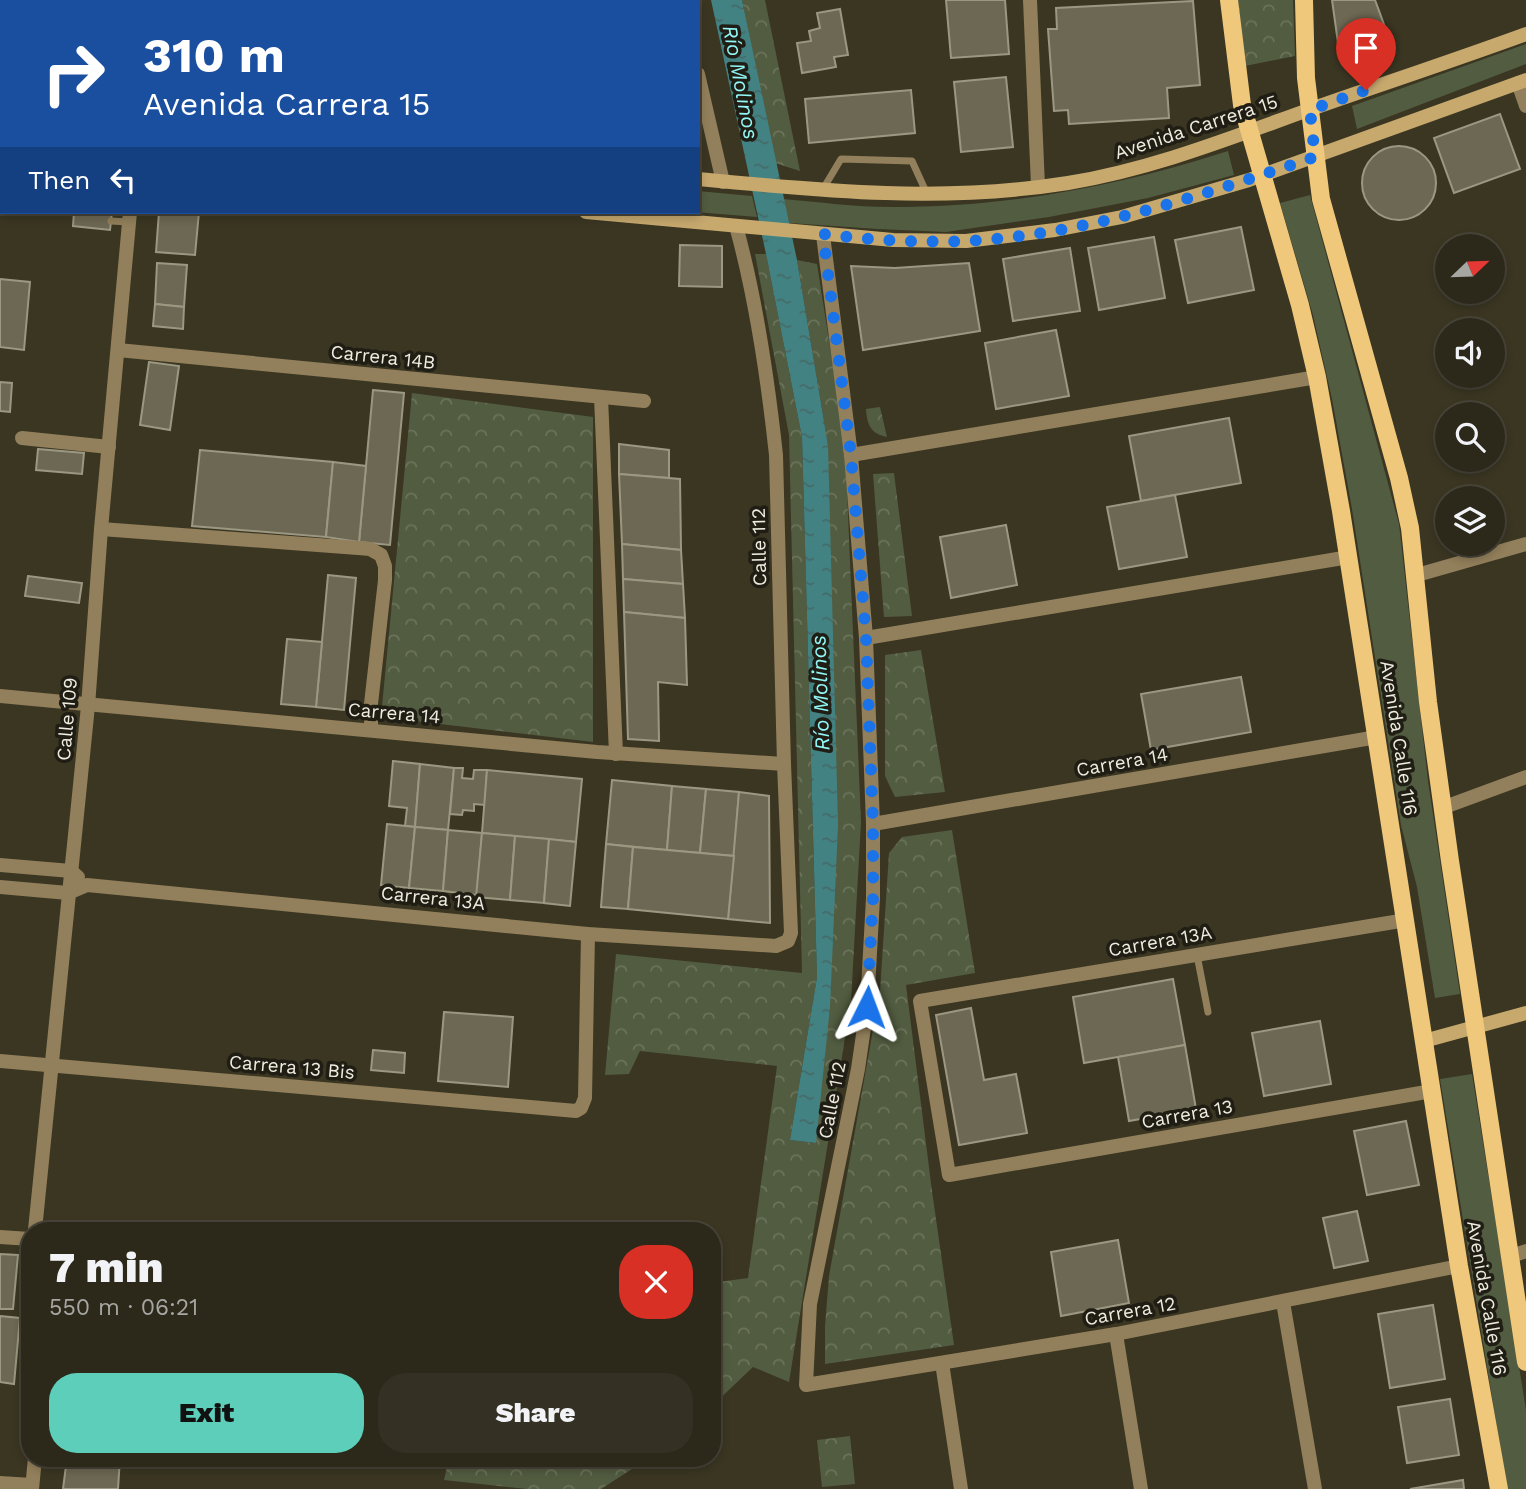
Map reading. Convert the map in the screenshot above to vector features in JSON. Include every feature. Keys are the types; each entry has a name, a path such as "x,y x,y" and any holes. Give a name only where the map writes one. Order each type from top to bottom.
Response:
{"main road":[{"name":"Avenida Calle 116","path":"1229,0 1240,93 1291,269 1317,377 1349,557 1459,1266 1499,1489"},
{"name":"Avenida Calle 116","path":"1304,0 1304,55 1322,208 1399,478 1410,528 1442,808 1475,1028 1518,1254 1526,1362"},
{"name":"Avenida Carrera 15","path":"700,179 803,190 948,195 1068,183 1140,168 1526,34"},
{"path":"607,214 929,242 998,238 1122,217 1263,175 1522,82"},
{"path":"1424,1041 1526,1013"}],"street":[{"path":"1030,0 1038,186"},
{"path":"1522,82 1526,106"},
{"path":"700,83 723,182"},
{"name":"Calle 109","path":"36,1222 88,706 101,529 130,217"},
{"name":"Calle 112","path":"736,226 748,275 776,455 791,933 788,941 776,946"},
{"name":"Calle 112","path":"806,1385 810,1304 858,1069 867,1007 873,898 866,638 851,455 817,234"},
{"name":"Carrera 14B","path":"118,350 644,401"},
{"path":"851,455 1317,377"},
{"path":"601,397 616,754"},
{"path":"22,438 109,447"},
{"path":"101,529 358,548 381,555 385,566 385,580 371,704 371,730"},
{"path":"1417,575 1526,544"},
{"path":"866,638 1349,557"},
{"name":"Carrera 14","path":"0,696 616,754 784,764"},
{"name":"Carrera 14","path":"873,824 1377,737"},
{"path":"1442,808 1526,777"},
{"path":"0,865 71,871 87,885"},
{"name":"Carrera 13A","path":"0,887 68,892 87,885 588,934 776,946"},
{"name":"Carrera 13A","path":"949,1175 920,1001 1406,920"},
{"name":"Carrera 13 Bis","path":"0,1061 571,1111 581,1108 585,1098 588,934"},
{"name":"Carrera 13","path":"949,1175 1432,1091"},
{"path":"0,1237 21,1238"},
{"name":"Carrera 12","path":"806,1385 1116,1334 1459,1266"},
{"path":"1283,1302 1315,1489"},
{"path":"1116,1334 1141,1489"},
{"path":"942,1363 961,1489"},
{"path":"0,1483 32,1487 34,1467"}],"lane":[{"path":"822,191 841,159 912,161 928,194"},
{"path":"111,221 130,217"},
{"path":"1197,954 1208,1012"}],"green space":[{"path":"742,0 765,0 800,171 775,163"},
{"path":"1238,0 1293,0 1295,56 1245,66"},
{"path":"1526,44 1526,64 1357,129 1352,106"},
{"path":"1228,151 1234,175 1148,198 1049,217 946,232 789,223 783,199 890,207 1019,199 1103,185"},
{"path":"700,191 752,196 757,217 700,212"},
{"path":"1310,195 1399,524 1428,781 1460,994 1435,998 1417,887 1401,825 1352,509 1332,399 1313,315 1280,203"},
{"path":"755,254 766,254 802,437 817,977 790,1140 815,1143 828,445 797,260 817,264 845,443 861,822 851,1001 789,1382 753,1367 721,1397 721,1282 748,1278 777,1066 640,1051 629,1074 605,1075 616,954 802,973 789,435"},
{"path":"412,393 593,417 593,742 381,717"},
{"path":"880,407 887,437 874,431 867,420 866,409"},
{"path":"894,473 912,616 884,617 873,474"},
{"path":"921,650 945,792 895,797 885,776 885,655"},
{"path":"952,830 975,973 906,985 954,1345 825,1364 829,1276 880,991 889,853 902,837"},
{"path":"1472,1074 1526,1410 1526,1489 1507,1489 1440,1079"},
{"path":"850,1436 855,1484 822,1487 817,1440"},
{"path":"447,1467 635,1467 601,1489 527,1489 444,1480"}],"water":[{"name":"Río Molinos","path":"711,0 742,0 797,260 828,445 838,825 830,1007 816,1143 790,1140 817,977 802,437"}],"building":[{"path":"946,0 1005,0 1009,54 951,58"},
{"path":"1332,0 1375,0 1389,38 1340,57"},
{"path":"1193,1 1200,85 1167,88 1169,118 1069,124 1068,110 1054,111 1048,29 1057,29 1056,8"},
{"path":"840,9 848,55 834,57 836,67 802,73 797,43 811,41 809,31 820,28 817,13"},
{"path":"1006,77 1013,147 961,152 954,82"},
{"path":"911,90 915,133 809,143 805,99"},
{"path":"1500,114 1520,169 1454,193 1434,138"},
{"path":"1399,146 1413,149 1425,157 1433,169 1436,183 1433,197 1425,209 1413,217 1399,220 1385,217 1373,209 1365,197 1362,183 1365,169 1373,157 1385,149"},
{"path":"74,214 112,214 110,230 73,226"},
{"path":"159,214 199,214 195,255 156,252"},
{"path":"1241,227 1254,290 1188,303 1175,240"},
{"path":"1154,237 1165,298 1099,310 1088,248"},
{"path":"680,245 722,246 722,287 679,286"},
{"path":"1070,248 1080,311 1013,321 1003,259"},
{"path":"157,263 187,265 184,307 155,304"},
{"path":"969,263 980,331 863,350 851,266 895,268"},
{"path":"0,279 30,282 24,350 0,347"},
{"path":"155,304 184,307 183,329 153,326"},
{"path":"1056,330 1069,396 996,409 985,343"},
{"path":"149,362 179,366 170,430 140,425"},
{"path":"0,382 12,383 10,412 0,411"},
{"path":"373,390 404,393 390,545 359,542"},
{"path":"1229,418 1241,483 1141,501 1129,436"},
{"path":"619,444 669,450 669,478 619,474"},
{"path":"38,449 84,453 82,474 36,470"},
{"path":"200,450 333,462 326,537 192,526"},
{"path":"333,462 366,466 359,542 326,537"},
{"path":"619,474 680,479 681,550 622,544"},
{"path":"1175,495 1187,557 1119,569 1107,507"},
{"path":"1006,525 1017,585 951,598 940,537"},
{"path":"622,544 681,550 683,584 623,579"},
{"path":"328,575 356,578 344,710 316,707"},
{"path":"28,576 82,583 79,603 25,596"},
{"path":"623,579 683,584 685,618 624,612"},
{"path":"624,612 685,618 687,685 658,682 659,741 628,739"},
{"path":"287,639 322,642 316,707 281,704"},
{"path":"1241,677 1251,732 1151,750 1141,694"},
{"path":"393,761 420,764 415,827 405,826 407,808 389,806"},
{"path":"420,764 454,768 448,830 415,827"},
{"path":"454,768 463,768 462,778 473,779 474,770 487,770 485,805 474,804 474,811 463,810 462,815 450,814"},
{"path":"487,770 582,779 576,842 482,833"},
{"path":"612,780 672,786 667,850 606,844"},
{"path":"672,786 706,789 700,853 667,850"},
{"path":"706,789 739,792 734,856 700,853"},
{"path":"739,792 769,796 770,923 728,919"},
{"path":"387,824 415,827 409,888 381,885"},
{"path":"415,827 448,830 443,891 409,888"},
{"path":"448,830 482,833 477,895 443,891"},
{"path":"482,833 515,836 510,900 476,897"},
{"path":"515,836 549,839 544,903 510,900"},
{"path":"549,839 576,842 570,906 544,903"},
{"path":"606,844 633,847 628,909 601,907"},
{"path":"633,847 734,856 728,919 628,909"},
{"path":"1173,979 1185,1045 1084,1063 1073,997"},
{"path":"971,1008 984,1080 1016,1074 1027,1133 959,1145 936,1015"},
{"path":"444,1012 513,1017 508,1087 438,1081"},
{"path":"1320,1021 1331,1084 1264,1096 1252,1033"},
{"path":"1185,1045 1196,1109 1129,1121 1118,1057"},
{"path":"373,1050 405,1053 404,1073 371,1070"},
{"path":"1406,1121 1419,1185 1367,1195 1354,1131"},
{"path":"1357,1211 1368,1261 1334,1268 1323,1218"},
{"path":"1118,1240 1129,1303 1061,1316 1051,1252"},
{"path":"0,1254 18,1255 13,1309 0,1309"},
{"path":"1433,1305 1445,1379 1390,1388 1378,1314"},
{"path":"0,1316 20,1318 14,1384 0,1382"},
{"path":"1450,1399 1459,1455 1407,1463 1398,1407"},
{"path":"66,1467 119,1467 118,1489 63,1489"},
{"path":"1463,1480 1464,1489 1410,1489"}],"route":[{"path":"867,1007 873,898 873,824 866,638 851,455 823,234 929,242 966,241 1055,230 1122,217 1249,180 1315,157 1310,110 1366,90"}]}
